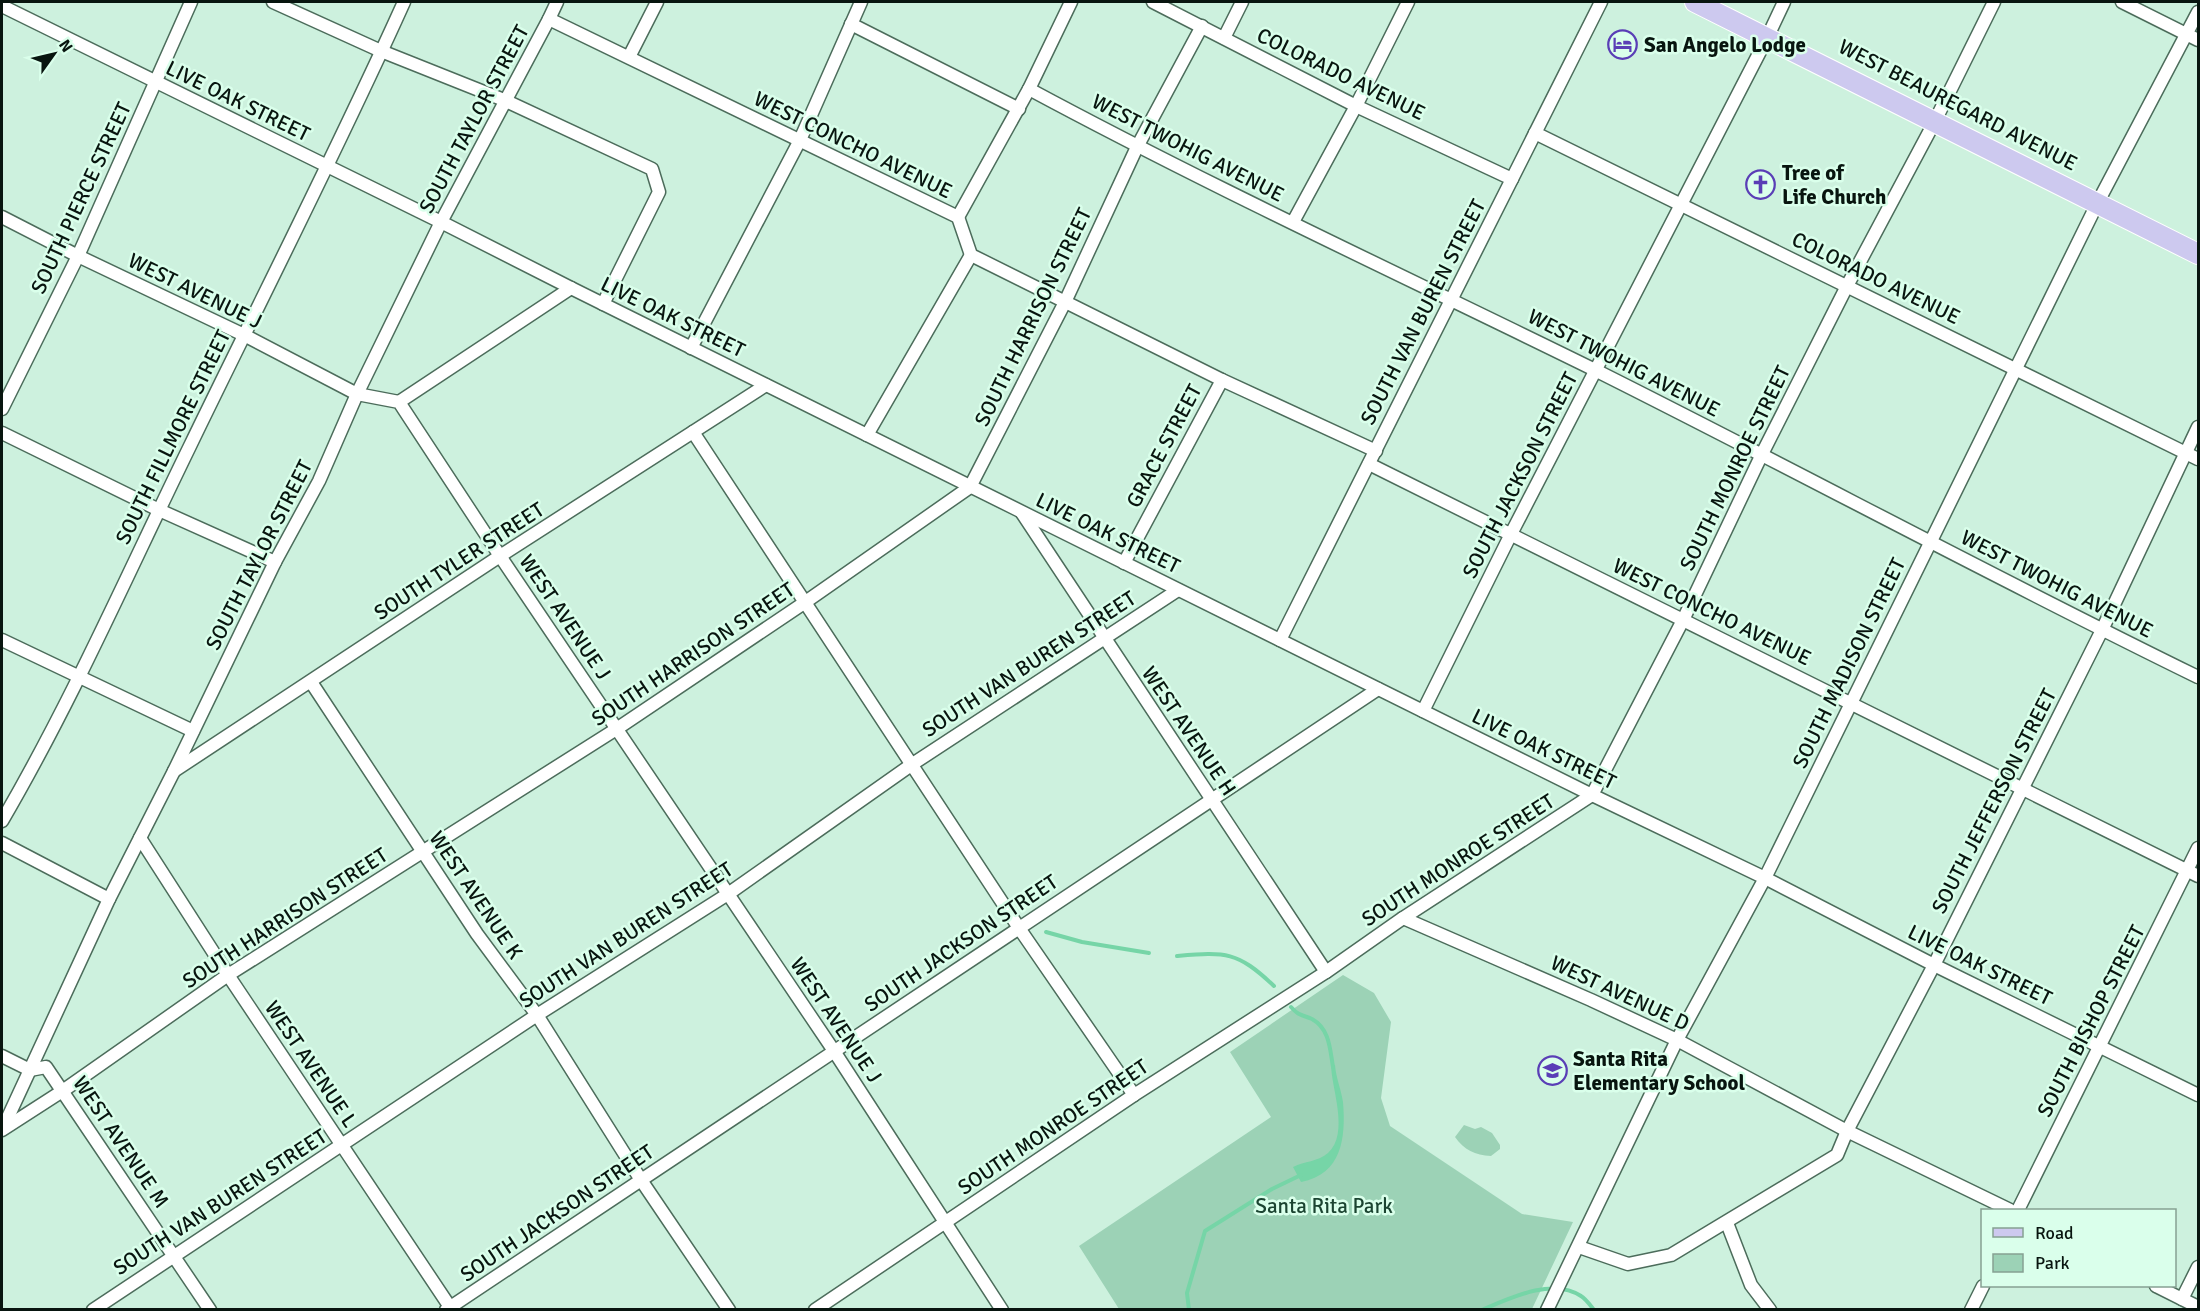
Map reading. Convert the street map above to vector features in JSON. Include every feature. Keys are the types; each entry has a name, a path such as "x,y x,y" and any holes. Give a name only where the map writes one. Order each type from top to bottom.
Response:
{"main road":[{"name":"WEST BEAUREGARD AVENUE","path":"1695,2 1768,36 2199,254"}],"street":[{"name":"SOUTH PIERCE STREET","path":"2,409 78,256 190,2"},
{"path":"273,2 381,51 504,100 652,169 659,192 603,304"},
{"name":"SOUTH FILLMORE STREET","path":"2,821 38,759 79,677 244,335 328,168 404,2"},
{"name":"SOUTH TAYLOR STREET","path":"2,1130 109,899 275,562 319,481 357,394 441,222 556,2"},
{"path":"629,57 657,2"},
{"path":"691,348 800,140 861,2"},
{"path":"958,218 1019,109 1071,2"},
{"name":"COLORADO AVENUE","path":"1153,2 1356,106 1512,179"},
{"path":"1224,38 1242,2"},
{"path":"1293,222 1356,106 1408,2"},
{"name":"SOUTH VAN BUREN STREET","path":"1280,640 1601,2"},
{"name":"SOUTH JACKSON STREET","path":"1423,711 1510,534 1784,2"},
{"name":"SOUTH MONROE STREET","path":"815,1310 1134,1095 1326,972 1403,918 1592,795 1683,620 1762,454 1847,286 1935,121 1994,2"},
{"path":"2122,2 2193,37"},
{"name":"LIVE OAK STREET","path":"2,6 2199,1095"},
{"name":"SOUTH MADISON STREET","path":"1547,1310 1677,1040 1765,878 2098,202 2193,37 2199,12"},
{"name":"WEST CONCHO AVENUE","path":"549,19 958,218 971,255"},
{"path":"851,24 1019,109"},
{"name":"SOUTH HARRISON STREET","path":"2,1130 228,975 618,728 804,603 970,487 1065,302 1137,147 1202,26"},
{"name":"WEST TWOHIG AVENUE","path":"1029,89 1137,147 1762,454 2102,630 2199,677"},
{"name":"COLORADO AVENUE","path":"1535,133 2199,459"},
{"name":"WEST AVENUE J","path":"2,217 244,335 357,394 399,402 500,556 834,1051 1002,1310"},
{"path":"867,435 971,255 1222,380 1376,451"},
{"path":"399,402 571,288"},
{"name":"GRACE STREET","path":"1124,563 1222,380"},
{"name":"SOUTH TYLER STREET","path":"174,771 500,556 766,385"},
{"name":"SOUTH JEFFERSON STREET","path":"1578,1247 1628,1264 1671,1255 1837,1155 1847,1131 1934,965 2102,630 2185,452 2199,427"},
{"path":"693,432 1019,928 1134,1095"},
{"path":"2,433 159,510 275,562"},
{"name":"WEST CONCHO AVENUE","path":"1369,464 2193,873"},
{"name":"WEST AVENUE H","path":"1021,512 1326,972"},
{"name":"SOUTH VAN BUREN STREET","path":"93,1310 537,1015 728,894 911,765 1178,590"},
{"path":"2,640 193,731"},
{"name":"WEST AVENUE K","path":"311,682 477,934 537,1015 641,1180 729,1310"},
{"name":"SOUTH JACKSON STREET","path":"450,1309 1378,689"},
{"name":"WEST AVENUE L","path":"140,838 228,975 450,1309"},
{"path":"2,843 109,899"},
{"name":"SOUTH BISHOP STREET","path":"2019,1209 2101,1046 2193,873 2199,848"},
{"name":"WEST AVENUE D","path":"1403,918 1677,1040 1847,1131 2008,1209"},
{"name":"WEST AVENUE M","path":"2,1056 30,1070 46,1066 210,1310"},
{"path":"1727,1223 1751,1285 1770,1310"},
{"path":"2182,1299 2199,1267"},
{"path":"1971,1310 1982,1287"},
{"path":"2158,1287 2199,1307"}],"green space":[{"name":"Santa Rita Park","path":"1343,975 1374,993 1391,1022 1381,1098 1390,1126 1522,1214 1573,1222 1532,1309 1119,1309 1079,1246 1271,1117 1230,1052"},
{"path":"1464,1125 1475,1129 1481,1127 1492,1133 1500,1149 1491,1156 1475,1153 1466,1148 1455,1137"}],"shaded area":[{"path":"1331,1064 1335,1065 1343,1102 1342,1141 1333,1163 1325,1171 1315,1178 1301,1182 1293,1167 1328,1153 1338,1134 1338,1110"}],"waterway":[{"path":"1046,932 1082,942 1149,953"},
{"path":"1177,956 1208,954 1230,956 1250,966 1274,986"},
{"path":"1291,1007 1299,1014 1318,1023 1322,1028 1328,1040 1333,1067"},
{"path":"1189,1310 1187,1293 1205,1231 1272,1189 1301,1175"},
{"path":"1482,1310 1518,1295 1558,1288 1581,1296 1594,1310"}],"place":[{"name":"San Angelo Lodge","path":"1623,45"},
{"name":"Tree of Life Church","path":"1761,185"},
{"name":"Santa Rita Elementary School","path":"1552,1071"}]}
